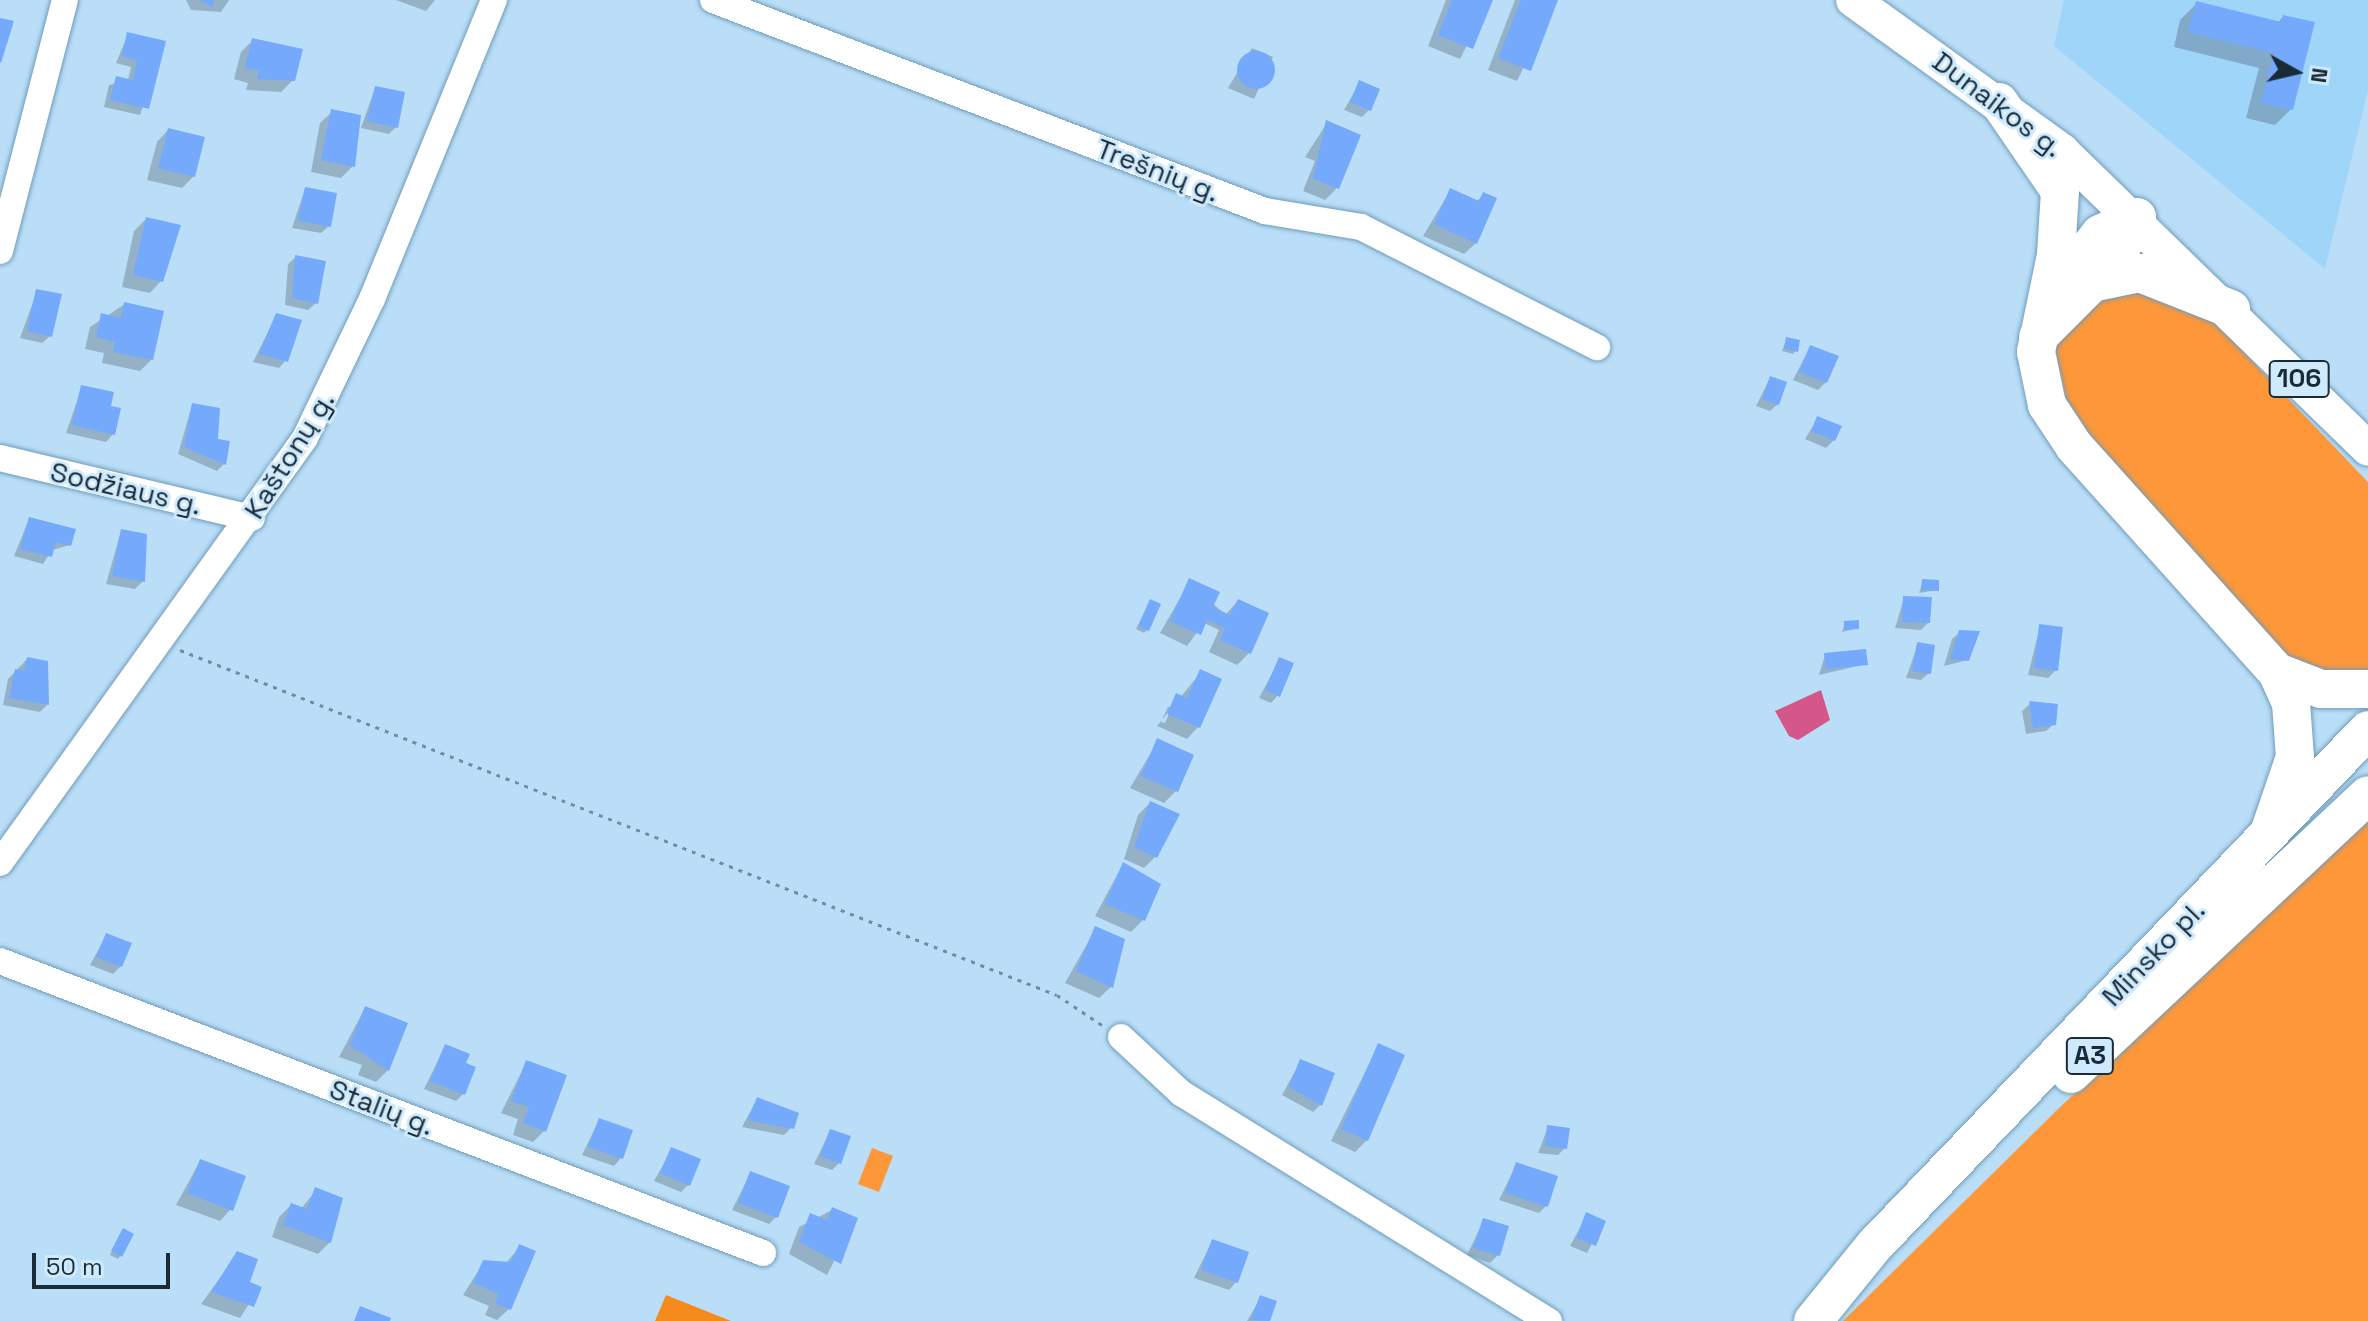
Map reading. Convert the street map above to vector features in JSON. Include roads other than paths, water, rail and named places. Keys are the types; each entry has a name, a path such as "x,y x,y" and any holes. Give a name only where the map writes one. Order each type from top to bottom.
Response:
{"highway":[{"path":"1999,102 2060,191 2056,255 2040,322 2039,386 2057,424 2277,672 2296,730 2295,757 2270,830"},
{"path":"2040,322 2100,234 2137,217"},
{"path":"2040,322 2092,283 2127,246 2137,217"},
{"path":"2092,283 2140,273 2231,309"},
{"path":"2277,672 2321,689 2368,689"},
{"name":"Minsko pl.","path":"1815,1321 1874,1246 2368,730"},
{"name":"Minsko pl.","path":"1815,1321 2368,795"}],"main road":[{"name":"Dunaikos g.","path":"1853,0 1999,102 2137,217"},
{"name":"106","path":"2137,217 2368,449"}],"street":[{"path":"0,251 65,0"},
{"name":"Kaštonų g.","path":"0,863 252,518 333,383 494,0"},
{"name":"Trešnių g.","path":"713,0 1265,211 1361,227 1597,347"},
{"name":"Sodžiaus g.","path":"0,458 252,518"},
{"name":"Stalių g.","path":"0,961 763,1253"},
{"path":"1121,1037 1181,1093 1549,1321"}]}
